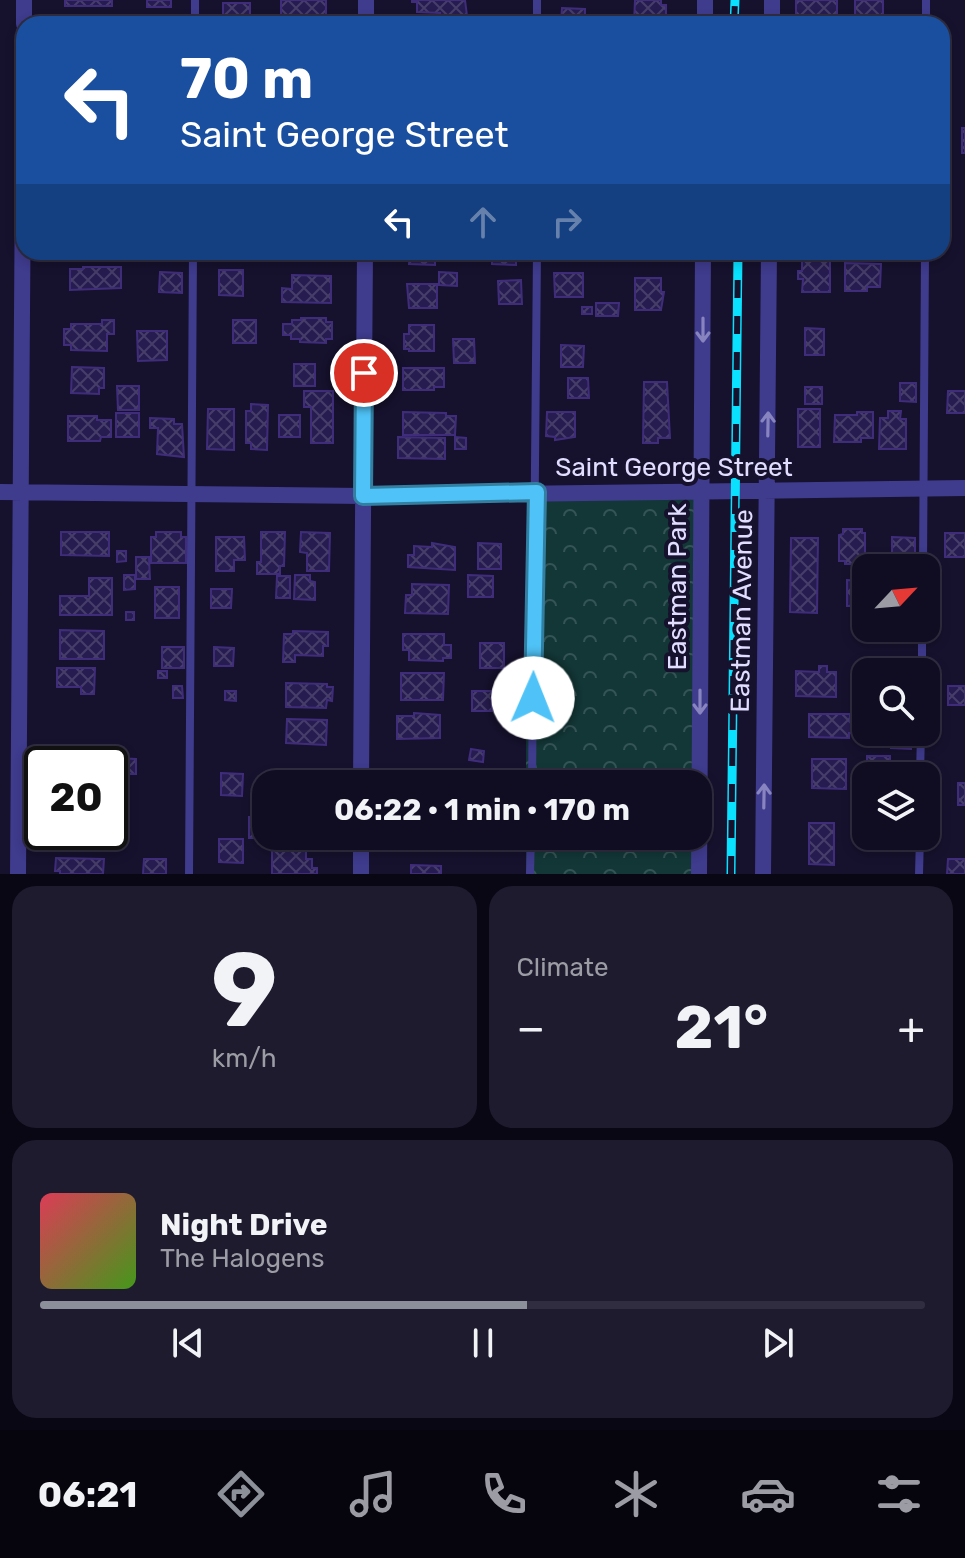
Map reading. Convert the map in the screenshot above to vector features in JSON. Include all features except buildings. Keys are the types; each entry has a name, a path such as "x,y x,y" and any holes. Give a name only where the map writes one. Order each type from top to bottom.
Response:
{"street":[{"path":"18,874 23,260"},
{"path":"361,770 365,260"},
{"name":"Eastman Park","path":"699,874 703,260"},
{"name":"Eastman Avenue","path":"763,874 769,260"},
{"name":"Saint George Street","path":"0,492 363,496 965,488"},
{"path":"361,850 361,874"}],"lane":[{"path":"189,874 193,260"},
{"path":"532,770 537,260"},
{"path":"923,554 925,260"},
{"path":"530,874 531,850"},
{"path":"919,874 920,850"}],"green space":[{"path":"527,492 702,492 700,770 526,770"},
{"path":"526,850 699,850 699,874 526,874"}],"railway":[{"path":"734,16 735,0"},
{"path":"731,874 738,260"}],"route":[{"path":"364,373 363,496 537,492 533,698"}]}
